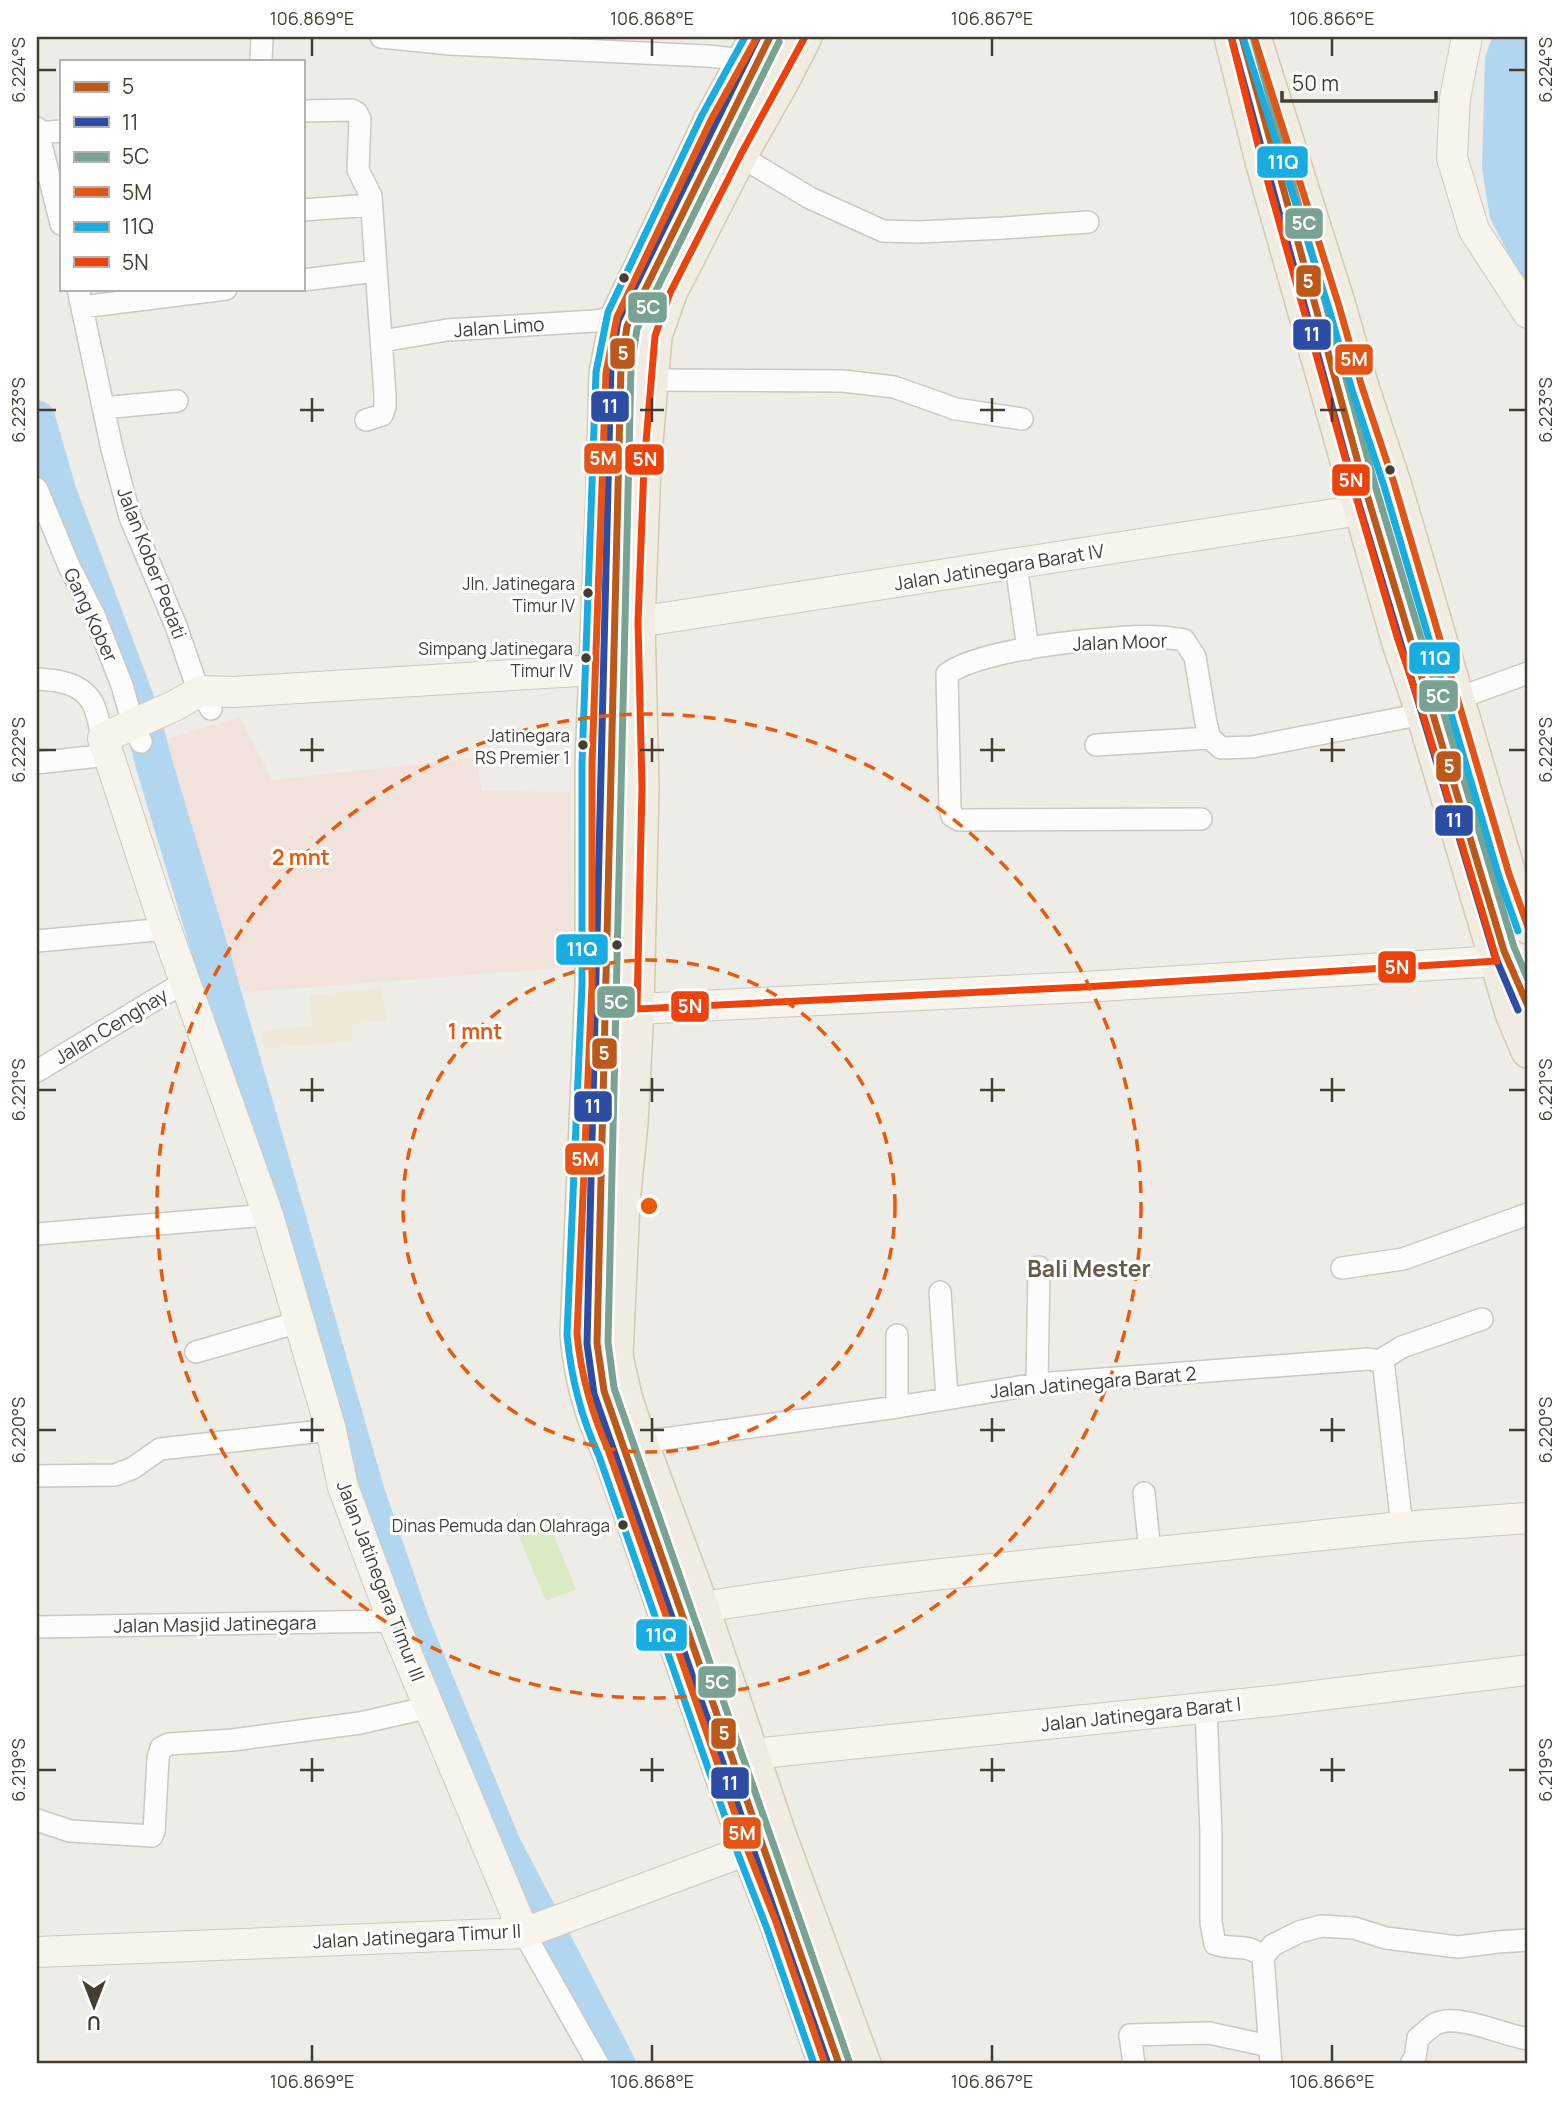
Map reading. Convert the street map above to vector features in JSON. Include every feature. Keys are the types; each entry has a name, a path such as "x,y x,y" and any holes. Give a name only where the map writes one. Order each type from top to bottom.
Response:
{"main road":[{"path":"805,37 670,293 656,336 643,495 638,622 642,787 637,1009 631,1123 623,1202 616,1356 625,1396 702,1607 780,1837 864,2064"},
{"path":"1231,37 1262,161 1398,640 1423,714 1513,1016 1528,1051"},
{"path":"1254,37 1394,483 1456,699 1509,874 1528,927"},
{"path":"750,49 710,120 617,317 606,373 592,783 592,985 577,1334 579,1362 598,1430 609,1452 825,2064"},
{"path":"603,494 643,495"}],"street":[{"path":"261,60 262,37"},
{"path":"381,37 450,44 708,56 750,49"},
{"path":"1467,37 1455,97 1452,158 1474,230 1528,313"},
{"path":"304,111 352,110 360,119 358,170 371,196 385,407 382,415 366,420"},
{"path":"60,131 38,131 60,220"},
{"path":"740,156 810,198 883,232 1088,222"},
{"path":"304,210 371,205"},
{"path":"304,280 376,271"},
{"path":"80,298 210,290"},
{"name":"Jalan Kober Pedati","path":"80,298 130,517 176,626 201,704"},
{"name":"Jalan Limo","path":"382,341 447,330 595,321 617,317"},
{"path":"651,380 843,381 894,387 956,409 1022,419"},
{"path":"103,408 177,401"},
{"name":"Gang Kober","path":"37,489 69,566 95,617 140,732"},
{"name":"Jalan Jatinegara Barat IV","path":"638,622 1360,510"},
{"path":"1016,565 1028,649"},
{"name":"Jalan Moor","path":"1201,819 959,820 952,816 950,808 947,674 957,666 969,662 1028,649 1115,638 1162,637 1184,640 1195,657 1210,738"},
{"path":"37,762 105,746 201,704 596,670"},
{"path":"1456,699 1528,673"},
{"path":"37,679 63,681 82,692 93,704 105,746"},
{"path":"1096,745 1210,738 1221,748 1252,747 1423,714"},
{"name":"Jalan Jatinegara Timur III","path":"105,746 166,929 268,1215 331,1430 344,1487 393,1620 527,1932"},
{"path":"37,941 166,929"},
{"path":"637,1009 1084,987 1497,961"},
{"name":"Jalan Cenghay","path":"37,1071 186,981"},
{"path":"1342,1268 1403,1259 1528,1214"},
{"path":"37,1234 268,1215"},
{"path":"1037,1384 1039,1267"},
{"path":"940,1292 947,1398"},
{"path":"1402,1527 1384,1368 1379,1361 1402,1347 1482,1319"},
{"path":"196,1352 299,1322"},
{"path":"897,1335 897,1407"},
{"name":"Jalan Jatinegara Barat 2","path":"642,1442 897,1407 1037,1384 1369,1359 1379,1361"},
{"path":"37,1476 115,1475 133,1468 160,1449 331,1430"},
{"path":"1144,1493 1150,1552"},
{"path":"702,1607 863,1583 1150,1552 1402,1527 1528,1518"},
{"name":"Jalan Masjid Jatinegara","path":"37,1627 393,1620"},
{"name":"Jalan Jatinegara Barat I","path":"752,1754 1206,1708 1528,1670"},
{"path":"37,1820 70,1831 152,1836 158,1758 162,1748 169,1744 233,1740 360,1723 430,1707"},
{"path":"1206,1708 1213,1936 1215,1944 1254,1949 1264,1957"},
{"name":"Jalan Jatinegara Timur II","path":"37,1952 527,1932 780,1837"},
{"path":"1134,2064 1130,2035 1209,2033 1270,2055 1264,1957 1273,1945 1299,1932 1321,1926 1354,1928 1386,1938 1458,1947 1528,1940"},
{"path":"527,1932 598,2064"},
{"path":"1410,2064 1416,2058 1418,2038 1438,2022 1459,2021 1528,2039"}],"shaded area":[{"path":"240,717 272,780 476,758 482,791 570,792 573,967 233,993 218,929 161,741"},
{"path":"382,988 387,1020 352,1025 352,1041 264,1049 263,1031 312,1025 309,995"}],"green space":[{"path":"549,1524 576,1589 546,1601 519,1537"}],"water":[{"path":"1492,37 1528,37 1528,292 1490,218 1482,168 1485,58"}],"waterway":[{"path":"37,419 58,492 141,714 367,1495 412,1625 502,1844 617,2064"}],"transit line":[{"name":"11Q","path":"745,37 702,115 608,312 596,372 582,763 582,985 567,1335 574,1382 587,1427 814,2064"},
{"name":"5M","path":"757,37 711,120 617,317 606,373 592,763 592,985 577,1334 581,1365 592,1409 825,2064"},
{"name":"11","path":"758,37 618,321 611,364 587,1344 594,1394 828,2064"},
{"name":"5","path":"770,37 627,326 621,366 597,1343 604,1391 839,2064"},
{"name":"5N","path":"805,37 670,293 655,336 644,466 638,622 642,787 637,1009 1084,987 1497,961 1354,490 1262,161 1231,37"},
{"name":"5","path":"1242,37 1365,488 1504,951 1528,1006"},
{"name":"5C","path":"1253,37 1375,485 1514,947 1528,980"},
{"name":"5M","path":"1254,37 1394,483 1509,874 1528,927"},
{"name":"11","path":"1232,40 1355,491 1494,954 1518,1010"},
{"name":"11Q","path":"1244,40 1384,486 1499,877 1518,931"},
{"name":"5C","path":"779,42 637,329 631,367 608,1342 614,1388 849,2061"}],"place":[{"name":"Jln. Jatinegara Timur IV","path":"588,593"},
{"name":"Simpang Jatinegara Timur IV","path":"586,658"},
{"name":"Jatinegara RS Premier 1","path":"583,745"},
{"name":"Dinas Pemuda dan Olahraga","path":"623,1525"}],"district":[{"name":"Bali Mester","path":"1089,1269"}]}
